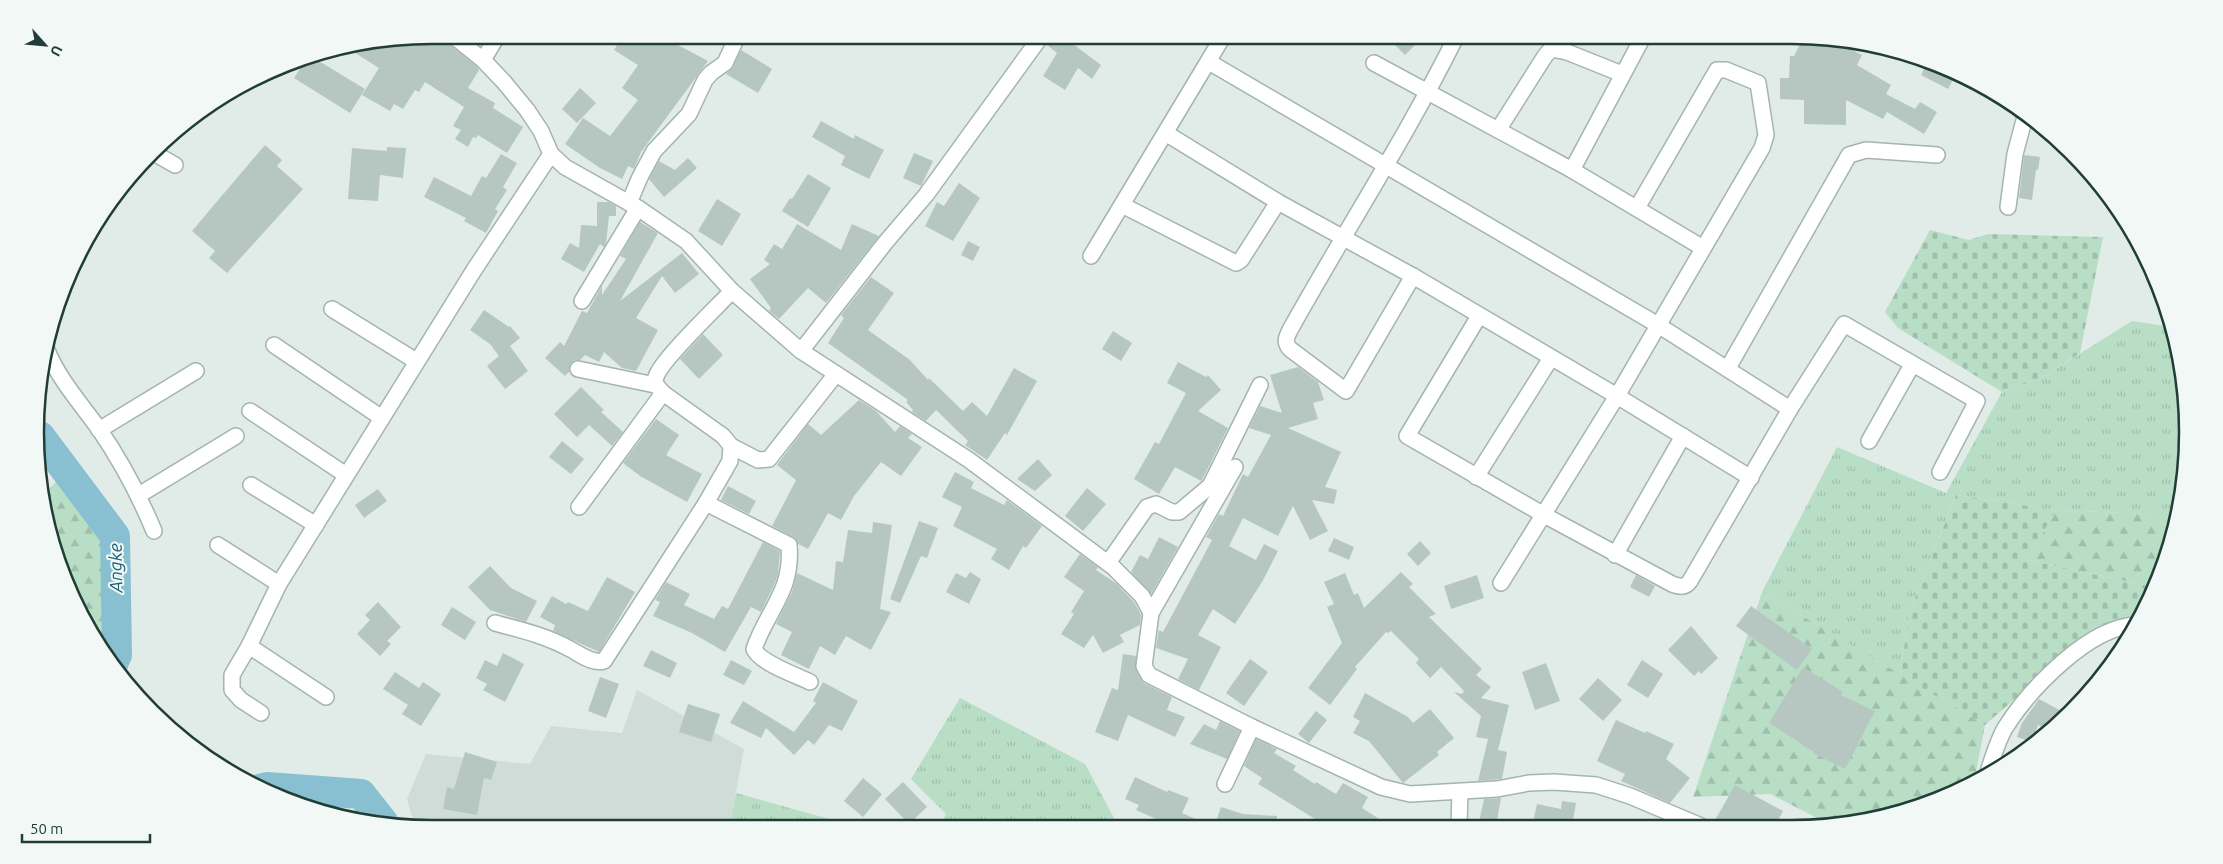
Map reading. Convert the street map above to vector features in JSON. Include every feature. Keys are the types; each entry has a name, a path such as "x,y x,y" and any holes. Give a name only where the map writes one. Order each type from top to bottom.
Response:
{"street":[{"path":"463,44 483,60 527,110 541,131 551,154 565,167 633,205 686,241 732,291 800,351 969,460 1108,563 1142,596 1151,614"},
{"path":"483,60 493,44"},
{"path":"582,301 633,205 640,177 654,151 689,114 705,80 711,72 725,63 734,44"},
{"path":"800,351 885,243 926,195 1035,44"},
{"path":"1092,256 1219,44"},
{"path":"1413,276 1346,391 1290,350 1286,339 1342,236 1387,166 1428,93 1452,44"},
{"path":"1572,170 1639,44"},
{"path":"1498,130 1545,56 1552,50 1566,52 1622,74"},
{"path":"1209,62 1658,325 1790,409"},
{"path":"1374,64 1572,170 1703,248"},
{"path":"1501,583 1617,396 1764,142 1765,126 1758,83 1726,70 1717,70 1637,208"},
{"path":"2008,207 2016,154 2024,122"},
{"path":"1166,134 1278,202 1413,276 1478,316 1617,396 1751,478"},
{"path":"1728,368 1849,155 1866,150 1937,155"},
{"path":"261,713 241,700 232,690 232,675 249,646 279,584 416,362 551,154"},
{"path":"159,156 175,165"},
{"path":"1122,205 1236,263 1241,260 1278,202"},
{"path":"659,389 655,378 667,360 732,291"},
{"path":"332,309 416,362"},
{"path":"1478,316 1407,436 1544,516 1672,584 1681,587 1687,586 1790,409 1844,324 1977,402 1940,472"},
{"path":"274,345 382,418"},
{"path":"1476,477 1551,358"},
{"path":"51,359 55,370 100,430 139,495 154,531"},
{"path":"1869,441 1912,365"},
{"path":"578,370 659,389 723,436 731,446 758,460 769,459 836,374"},
{"path":"100,430 196,371"},
{"path":"1108,563 1147,507 1156,504 1172,512 1179,512 1210,486 1260,386"},
{"path":"579,507 659,389"},
{"path":"250,411 346,475"},
{"path":"139,495 236,436"},
{"path":"1615,555 1683,436"},
{"path":"495,623 533,632 562,644 593,661 604,661 706,503 730,461 731,446"},
{"path":"1235,468 1151,614 1144,666 1149,675 1252,728 1381,787 1410,794 1460,792 1554,782 1596,785 1630,796 1687,820"},
{"path":"251,485 316,525"},
{"path":"706,503 789,545 790,559 784,589 754,649 756,654 763,660 810,682"},
{"path":"218,545 279,584"},
{"path":"1991,764 2004,730 2054,670 2085,644 2127,627"},
{"path":"249,646 326,697"},
{"path":"1225,784 1252,728"},
{"path":"1458,820 1460,792"}],"shaded area":[{"path":"637,690 744,749 731,820 413,819 407,799 426,754 530,764 551,726 622,733"}],"green space":[{"path":"1930,230 1969,240 1988,234 2103,237 2080,353 2041,378 2002,392 1898,328 1885,312"},
{"path":"2132,321 2164,326 2176,381 2179,432 2176,483 2168,526 2148,514 2056,510 1956,495 1909,614 1900,675 1762,592 1837,447 1946,493 2002,392 2041,378"},
{"path":"70,469 113,551 115,641 112,652 73,581 57,532 48,489"},
{"path":"1956,495 2056,510 2027,560 2148,586 2130,621 2083,639 1985,725 1900,675 1909,614"},
{"path":"2056,510 2148,514 2168,526 2159,557 2148,586 2027,560"},
{"path":"1762,592 1985,725 1976,773 1940,791 1916,800 1867,813 1819,819 1770,794 1693,797"},
{"path":"960,698 1085,764 1115,820 943,820 946,814 911,779"},
{"path":"736,793 833,820 731,820"}],"building":[{"path":"449,44 479,70 468,88 495,103 493,108 523,127 507,153 478,135 476,138 473,137 468,147 455,139 461,130 453,126 464,107 425,82 419,92 415,90 403,109 394,104 390,111 362,95 379,68 353,52 381,47"},
{"path":"618,44 676,44 708,61 641,152 634,169 628,166 622,179 600,168 565,144 583,118 610,136 638,100 622,88 638,65 614,50"},
{"path":"1073,44 1101,65 1092,79 1078,68 1065,90 1043,76 1057,53 1047,45"},
{"path":"1394,44 1416,44 1405,55"},
{"path":"1800,44 1848,48 1862,55 1857,65 1891,85 1886,94 1915,109 1920,102 1937,112 1924,134 1887,112 1883,119 1846,100 1846,125 1804,124 1804,100 1780,99 1780,78 1789,78 1790,56 1794,56"},
{"path":"741,50 772,69 758,93 726,74 733,67"},
{"path":"319,61 365,89 350,113 294,78 302,66"},
{"path":"1925,67 1953,79 1948,89 1921,75"},
{"path":"580,88 596,103 577,123 562,109"},
{"path":"821,121 854,139 855,135 884,150 869,179 841,165 845,156 812,137"},
{"path":"265,145 282,160 277,166 303,189 227,273 209,258 215,251 192,231"},
{"path":"387,147 406,148 403,178 380,175 378,201 348,199 352,148 387,151"},
{"path":"914,153 933,161 921,186 903,178"},
{"path":"501,154 517,163 503,187 507,190 495,209 498,211 486,233 464,221 466,218 424,197 434,177 471,196 482,176 486,178"},
{"path":"2024,155 2040,157 2038,170 2036,170 2032,200 2019,198"},
{"path":"688,158 697,168 664,197 649,179 659,161 675,170"},
{"path":"808,174 831,188 808,227 782,211"},
{"path":"959,183 980,198 953,241 925,226 937,202 944,206"},
{"path":"717,199 741,214 722,246 698,231"},
{"path":"597,202 609,202 616,206 616,216 609,216 606,243 604,247 600,244 584,272 561,259 570,243 579,248 581,225 597,226"},
{"path":"640,222 658,233 620,301 682,253 699,274 675,293 662,276 636,318 658,330 636,371 622,368 604,352 599,362 585,355 580,360 575,360 571,363 569,372 565,376 545,358 560,342 564,346 582,311 587,313 602,286 602,295 626,259 620,256"},
{"path":"797,224 841,250 852,224 879,236 826,303 808,288 779,319 769,311 771,308 750,279 770,264 764,260 774,244 782,249"},
{"path":"968,241 980,247 973,261 961,255"},
{"path":"871,277 894,293 868,330 910,360 928,380 929,378 963,411 972,402 987,416 1014,368 1037,381 1007,435 1005,433 987,460 965,445 968,441 936,410 926,421 912,412 913,410 906,402 908,400 828,343 844,318 841,315"},
{"path":"484,310 510,326 520,338 510,346 528,371 505,389 487,366 499,356 490,344 470,330"},
{"path":"1113,331 1132,343 1121,361 1102,349"},
{"path":"703,334 723,355 699,379 680,359"},
{"path":"1178,362 1206,377 1208,375 1221,390 1198,411 1228,428 1201,481 1175,467 1159,494 1134,479 1155,442 1159,444 1186,393 1167,383"},
{"path":"1298,367 1318,382 1324,400 1313,403 1318,419 1288,428 1341,452 1325,487 1337,490 1334,504 1312,500 1328,531 1310,540 1293,506 1278,536 1243,518 1229,546 1256,560 1264,544 1278,551 1262,582 1235,624 1213,609 1198,635 1221,647 1199,690 1178,679 1188,659 1156,648 1159,630 1163,632 1212,540 1206,537 1219,514 1223,516 1243,474 1248,477 1271,435 1249,428 1260,406 1282,413 1270,375"},
{"path":"581,387 604,410 601,412 623,432 612,446 589,425 577,437 554,414"},
{"path":"859,400 876,411 895,432 900,426 912,434 908,438 922,447 901,476 881,462 854,496 841,520 828,513 808,549 798,544 793,537 772,526 796,480 777,465 808,424 821,435"},
{"path":"656,419 679,435 666,455 702,474 687,502 640,476 623,463"},
{"path":"562,441 584,459 571,474 549,457"},
{"path":"1038,459 1052,475 1035,491 1017,479"},
{"path":"955,472 974,482 971,488 1004,505 1007,500 1042,526 1026,548 1023,546 1009,570 991,559 997,549 953,526 962,507 942,497"},
{"path":"728,486 756,501 749,514 721,500"},
{"path":"1087,488 1106,504 1083,531 1065,516"},
{"path":"378,489 387,501 364,518 355,505"},
{"path":"919,521 938,528 927,558 921,556 900,603 890,599"},
{"path":"873,522 892,525 880,609 891,612 871,650 846,636 835,655 820,646 809,669 781,655 792,632 776,624 792,592 797,573 833,590 836,561 843,562 848,530 872,533"},
{"path":"1159,537 1178,547 1151,594 1131,572 1140,555 1148,559"},
{"path":"1334,538 1354,547 1349,560 1328,551"},
{"path":"1420,541 1431,553 1418,566 1407,554"},
{"path":"763,542 780,551 778,574 761,612 751,607 725,652 692,633 653,616 660,602 655,600 666,582 690,594 684,605 714,619 722,606 728,609"},
{"path":"1080,554 1098,567 1096,570 1117,584 1134,602 1141,615 1140,625 1120,635 1124,642 1103,653 1093,635 1084,648 1061,634 1074,614 1071,612 1084,591 1064,577"},
{"path":"490,566 511,588 537,601 526,622 490,610 468,587"},
{"path":"970,572 981,579 969,604 946,592 956,573 966,578"},
{"path":"1401,572 1413,584 1409,587 1436,614 1429,617 1482,669 1476,675 1491,687 1481,698 1509,705 1498,750 1507,752 1502,779 1478,781 1488,739 1476,737 1481,716 1454,692 1462,694 1464,691 1441,667 1430,678 1416,663 1419,659 1391,631 1386,632 1355,667 1357,669 1330,705 1308,688 1342,643 1327,607 1334,604 1324,582 1345,573 1354,595 1358,593 1364,608"},
{"path":"1477,575 1484,598 1451,609 1444,586"},
{"path":"1636,575 1655,586 1649,597 1630,587"},
{"path":"607,577 635,592 599,652 553,631 555,625 540,617 552,596 566,604 568,602 588,611"},
{"path":"378,602 401,627 387,641 391,644 380,656 357,634 370,620 365,615"},
{"path":"1751,606 1812,649 1797,670 1736,626"},
{"path":"452,607 476,622 465,640 441,625"},
{"path":"1691,626 1718,658 1701,674 1699,671 1694,676 1668,650"},
{"path":"651,650 677,663 670,678 643,666"},
{"path":"503,653 524,664 505,702 483,690 487,684 476,678 485,660 497,666"},
{"path":"1123,654 1136,656 1136,670 1144,683 1172,697 1167,710 1185,717 1175,737 1128,715 1118,741 1095,732 1112,688 1118,690"},
{"path":"1250,659 1268,672 1244,706 1226,693"},
{"path":"731,660 752,671 744,685 723,675"},
{"path":"1642,660 1663,674 1648,698 1627,685"},
{"path":"1546,663 1560,701 1535,710 1522,672"},
{"path":"1803,667 1843,692 1841,695 1875,711 1845,769 1813,753 1769,723"},
{"path":"395,672 419,688 423,682 441,694 421,726 402,714 408,705 383,689"},
{"path":"600,677 619,684 606,718 588,711"},
{"path":"1598,678 1622,700 1603,721 1579,699"},
{"path":"823,682 858,701 842,731 829,725 814,745 808,740 794,755 766,728 761,738 730,723 743,701 794,732 816,703 813,701"},
{"path":"1365,693 1408,717 1413,723 1430,709 1454,738 1437,752 1439,755 1403,783 1369,741 1353,733 1360,721 1353,717"},
{"path":"2039,699 2061,711 2043,727 2038,725 2035,734 2027,740 2017,737 2022,723"},
{"path":"688,704 720,714 711,742 679,732"},
{"path":"1316,711 1327,720 1309,743 1298,734"},
{"path":"1616,720 1674,744 1666,759 1690,778 1670,803 1621,781 1625,774 1597,761"},
{"path":"1220,721 1240,731 1227,759 1190,744 1204,724 1216,730"},
{"path":"1256,739 1277,749 1274,753 1296,766 1293,770 1315,784 1316,782 1336,794 1343,783 1368,797 1362,808 1381,820 1317,820 1258,784 1262,778 1244,766"},
{"path":"465,752 497,762 491,780 484,778 477,815 443,809 447,787 454,789"},
{"path":"1135,777 1167,792 1168,790 1189,798 1182,813 1198,820 1158,820 1136,810 1139,805 1125,799"},
{"path":"863,778 882,794 863,817 844,801"},
{"path":"903,782 927,807 913,820 905,820 885,799"},
{"path":"1735,785 1783,811 1778,820 1715,820"},
{"path":"1501,798 1497,820 1479,820 1484,799"},
{"path":"1562,801 1576,803 1573,820 1533,820 1537,804 1561,809"},
{"path":"1221,807 1243,814 1277,816 1277,820 1216,820"}],"waterway":[{"name":"Angke","path":"44,442 115,536 116,657"},
{"name":"Angke","path":"276,788 361,794 379,817"}]}
